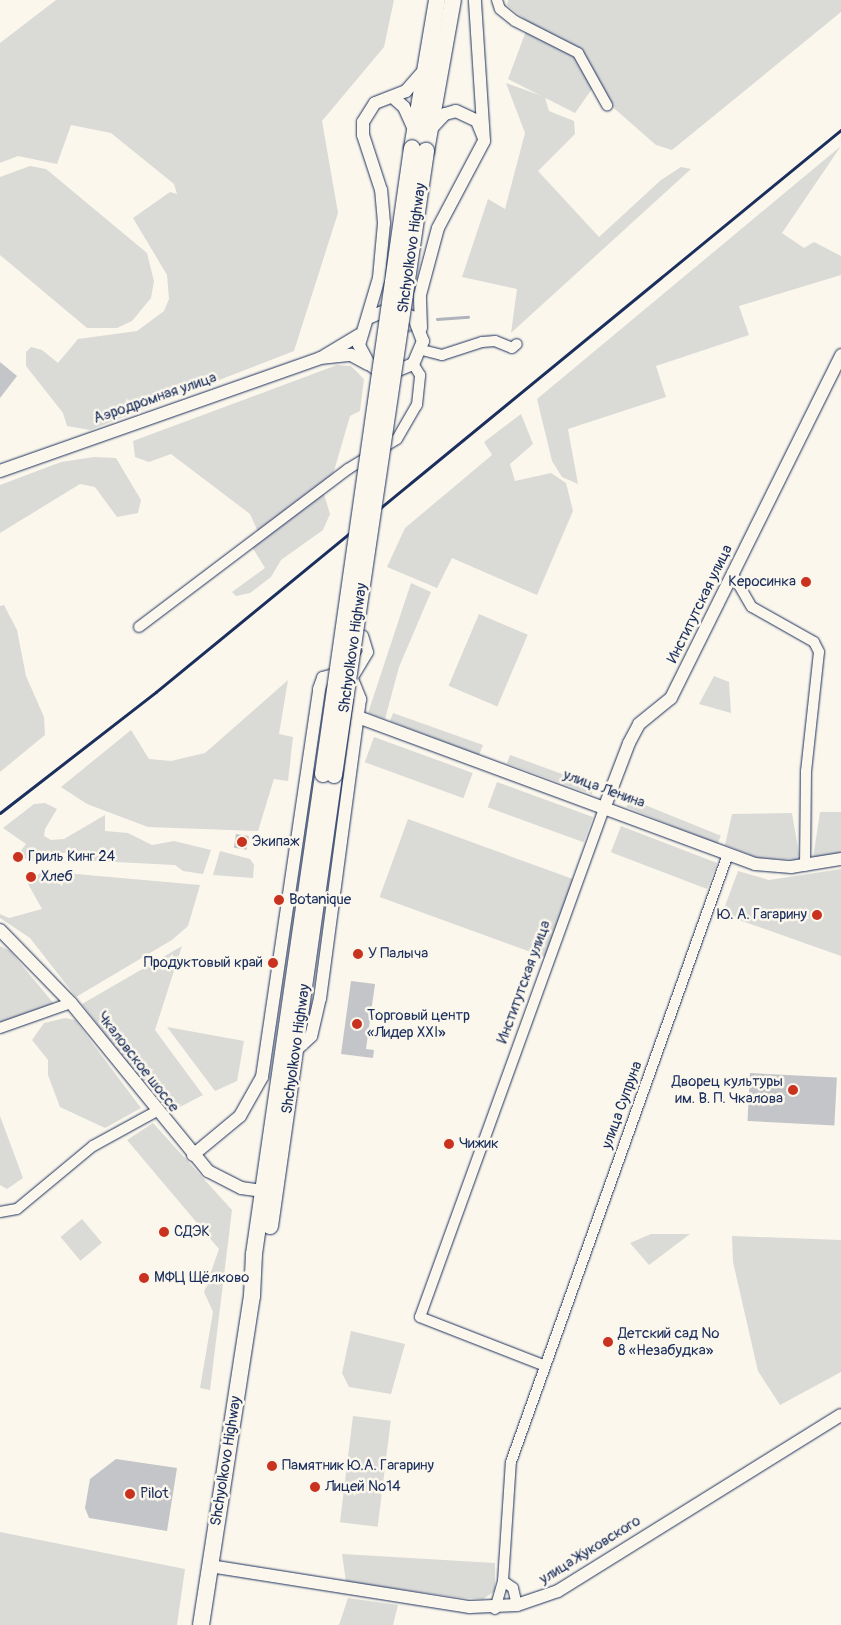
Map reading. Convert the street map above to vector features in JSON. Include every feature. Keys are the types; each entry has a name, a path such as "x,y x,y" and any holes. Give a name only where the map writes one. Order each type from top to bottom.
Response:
{"main road":[{"name":"Shchyolkovo Highway","path":"422,130 424,70 437,0"},
{"name":"Shchyolkovo Highway","path":"252,1296 265,1256 269,1190 267,1165 328,774 419,149 453,0"},
{"name":"Shchyolkovo Highway","path":"201,1625 252,1296 259,1221 269,1190 296,1050 328,774"}],"street":[{"path":"320,358 350,355 391,373 413,364 422,350 420,295 438,228 484,141 475,0"},
{"path":"498,0 500,9 515,21 578,53 607,105"},
{"path":"320,358 359,335 368,318 379,278 383,206 363,122 375,103 394,98 424,70"},
{"path":"394,98 404,107 422,130 445,114 456,111 477,121 484,141"},
{"path":"379,278 397,309 421,328"},
{"path":"368,318 397,309 420,295"},
{"path":"359,335 362,355 369,364"},
{"path":"422,350 442,355 482,342 495,340 512,348 517,344"},
{"name":"Институтская улица","path":"543,1365 420,1317 629,743 639,724 672,698 841,356"},
{"name":"Аэродромная улица","path":"0,471 320,358"},
{"path":"139,627 348,469 397,439 417,405 420,375 413,364"},
{"path":"732,574 752,607 814,642 820,652 819,676 806,771 805,866"},
{"path":"352,679 368,652 363,636"},
{"path":"193,1155 246,1108 262,1077 318,689 328,675 352,679 359,690 358,717 320,998 311,1036 296,1050"},
{"name":"улица Ленина","path":"358,717 605,806 728,854 771,868 805,866 841,859"},
{"name":"улица Супруна","path":"543,1365 728,854"},
{"name":"Чкаловское шоссе","path":"0,930 71,1004 156,1112 208,1172 236,1187 269,1190"},
{"path":"0,1028 71,1004"},
{"path":"5,1211 42,1192 93,1146 156,1112 190,1140 202,1144 208,1143"},
{"path":"208,1143 208,1172"},
{"path":"236,1187 256,1182 267,1165"},
{"path":"236,1187 255,1203 259,1221"},
{"path":"496,1609 503,1581 511,1462 543,1365"},
{"name":"улица Жуковского","path":"210,1566 496,1609 518,1606 558,1591 841,1415"},
{"path":"503,1581 513,1588 518,1606"}],"shaded area":[{"path":"56,0 394,0 384,47 322,121 338,213 294,351 90,430 67,426 63,413 26,366 26,352 31,347 42,350 58,363 78,339 137,331 164,311 169,299 167,275 133,218 170,192 177,194 174,184 111,133 71,125 57,164 18,156 0,163 0,43"},
{"path":"508,0 841,0 841,12 672,150 656,145 592,89 575,113 508,79 529,23 507,5"},
{"path":"506,83 545,97 549,111 574,121 575,134 538,171 599,237 661,180 681,167 691,169 511,333 517,289 462,277 488,199 505,209 525,133"},
{"path":"841,146 782,233 804,248 814,242 841,256 841,275 739,306 749,335 656,366 666,397 568,429 578,484 562,477 552,461 537,399"},
{"path":"30,166 46,169 147,253 154,281 151,298 132,321 117,328 87,328 0,255 0,177"},
{"path":"337,365 351,366 364,379 360,411 350,416 334,471 323,491 330,514 323,530 281,560 271,577 250,593 236,596 232,592 265,568 249,542 259,534 250,514 171,454 149,462 135,457 133,441"},
{"path":"521,414 533,444 510,464 515,481 551,473 566,483 573,511 537,595 452,558 437,588 387,567 405,528 492,455 484,442"},
{"path":"94,457 116,458 141,500 138,513 117,517 95,487 80,484 0,533 0,485 61,462"},
{"path":"411,583 431,592 399,667 385,719 368,713"},
{"path":"4,605 17,630 26,676 44,717 45,735 0,772 0,606"},
{"path":"479,614 528,635 497,707 449,686"},
{"path":"714,676 729,682 731,713 699,704"},
{"path":"288,680 279,734 293,737 288,781 274,779 258,831 148,827 87,804 61,787 131,730 149,759 171,761 205,753"},
{"path":"393,713 483,745 479,755 390,721"},
{"path":"374,737 473,773 463,798 365,762"},
{"path":"510,755 595,786 591,794 507,763"},
{"path":"497,782 593,817 584,842 488,807"},
{"path":"630,799 721,836 717,844 627,807"},
{"path":"45,803 57,809 45,829 44,836 51,840 64,839 105,815 105,831 128,833 152,845 174,841 211,850 203,874 183,871 175,865 95,861 77,854 39,851 38,861 28,861 19,853 26,844 3,828 34,804"},
{"path":"820,812 841,812 841,855 813,858"},
{"path":"792,813 800,860 758,858 725,845 732,814"},
{"path":"408,819 574,880 546,958 380,897"},
{"path":"621,826 717,863 707,889 611,852"},
{"path":"220,851 250,859 254,865 253,878 213,875"},
{"path":"841,869 841,956 722,914 738,871 769,880"},
{"path":"42,871 200,885 188,926 172,940 76,997 30,938 0,918 0,914 9,918 42,909 28,884"},
{"path":"0,946 10,951 55,1005 0,1023"},
{"path":"182,946 155,1030 203,1095 176,1109 161,1092 154,1098 82,1004"},
{"path":"65,1018 75,1020 141,1108 105,1128 60,1107 48,1075 48,1060 32,1040 44,1023"},
{"path":"167,1027 244,1041 237,1081 215,1091"},
{"path":"0,1116 23,1178 7,1189 0,1185"},
{"path":"153,1123 232,1210 210,1390 200,1388 213,1312 204,1292 219,1249 127,1140"},
{"path":"82,1219 102,1243 80,1261 61,1237"},
{"path":"651,1234 690,1234 649,1265 630,1243"},
{"path":"732,1236 841,1240 841,1372 780,1405 758,1371 733,1262"},
{"path":"351,1331 405,1344 391,1394 349,1387 342,1373"},
{"path":"353,1416 391,1421 378,1527 340,1522"},
{"path":"0,1532 185,1569 177,1625 0,1625"},
{"path":"342,1554 495,1563 495,1591 483,1599 462,1598 346,1582"},
{"path":"348,1598 398,1605 393,1625 339,1625"}],"building":[{"path":"0,362 17,376 0,398"},
{"name":"Экипаж","path":"236,834 249,836 247,850 234,848"},
{"name":"Торговый центр «Лидер XXI»","path":"351,981 375,984 366,1049 374,1050 373,1058 341,1054"},
{"name":"Дворец культуры им. В. П. Чкалова","path":"750,1073 837,1078 834,1125 747,1121"},
{"name":"Pilot","path":"116,1459 177,1468 167,1531 89,1518 85,1508 90,1479"}],"waterway":[{"path":"437,319 468,317"},
{"path":"405,331 412,330"}],"railway":[{"path":"0,813 156,692 841,130"}],"place":[{"name":"Керосинка","path":"806,582"},
{"name":"Экипаж","path":"242,842"},
{"name":"Гриль Кинг 24","path":"18,857"},
{"name":"Хлеб","path":"31,877"},
{"name":"Botanique","path":"279,900"},
{"name":"Ю. А. Гагарину","path":"817,915"},
{"name":"У Палыча","path":"358,954"},
{"name":"Продуктовый край","path":"273,963"},
{"name":"Торговый центр «Лидер XXI»","path":"357,1024"},
{"name":"Дворец культуры им. В. П. Чкалова","path":"793,1090"},
{"name":"Чижик","path":"449,1144"},
{"name":"СДЭК","path":"164,1232"},
{"name":"МФЦ Щёлково","path":"144,1278"},
{"name":"Детский сад № 8 «Незабудка»","path":"608,1342"},
{"name":"Памятник Ю.А. Гагарину","path":"272,1466"},
{"name":"Лицей №14","path":"315,1487"},
{"name":"Pilot","path":"130,1494"}]}
